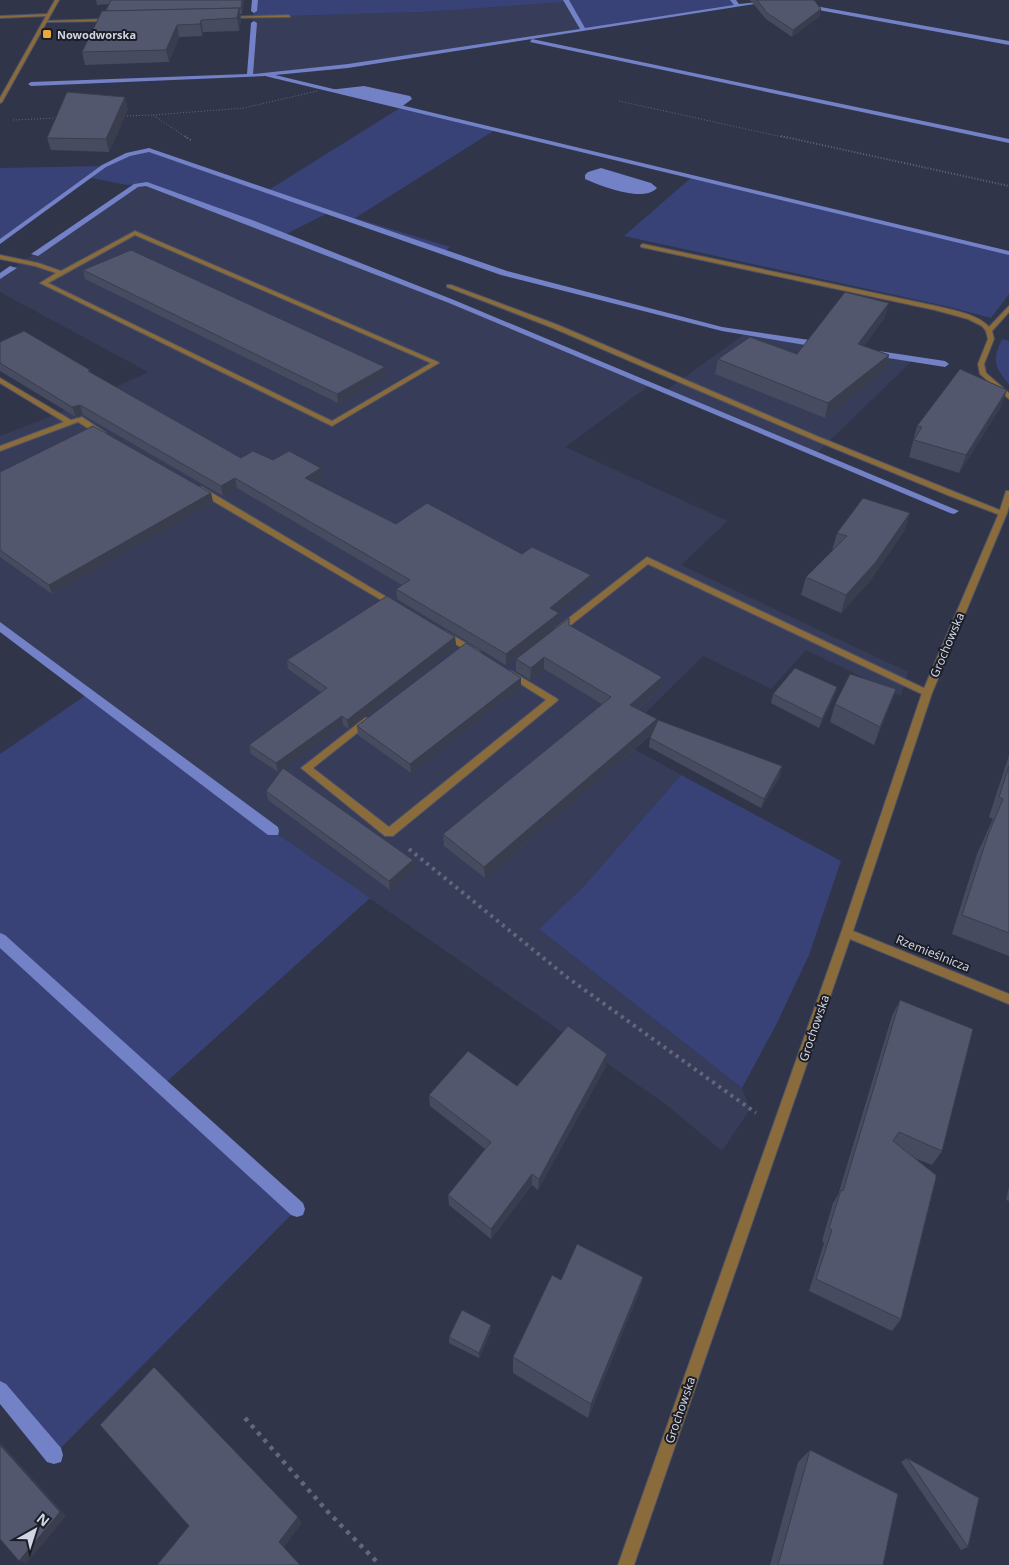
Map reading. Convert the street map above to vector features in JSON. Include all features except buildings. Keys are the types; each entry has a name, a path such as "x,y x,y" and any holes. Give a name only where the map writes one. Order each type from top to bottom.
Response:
{"street":[{"path":"0,102 57,0"},
{"path":"0,17 48,15"},
{"path":"224,17 289,16"},
{"path":"45,21 116,20"},
{"path":"0,256 36,264 61,273 135,233 436,363 332,424 43,283 61,273"},
{"path":"643,246 936,308 970,318 984,325 989,331 991,339 981,364 983,374 1009,397"},
{"path":"449,286 527,314 833,446 973,503 1003,513"},
{"path":"989,331 1009,308"},
{"path":"0,380 71,423"},
{"path":"0,449 79,419 112,438"},
{"path":"188,482 408,612"},
{"name":"Grochowska","path":"626,1565 847,933 927,693 1003,513 1009,493"},
{"path":"554,634 647,560 927,693"},
{"path":"433,627 462,649 482,656"},
{"path":"374,716 306,768 389,833 553,700 507,671 515,665"},
{"name":"Rzemieślnicza","path":"847,933 1009,999"}],"path":[{"path":"115,116 244,108 317,91"},
{"path":"619,101 1009,186"},
{"path":"153,115 192,141"},
{"path":"10,120 67,118"},
{"path":"389,833 568,978 778,1129"},
{"path":"245,1418 328,1512 380,1565"}],"shaded area":[{"path":"255,0 733,0 738,6 583,30 567,2 423,12 253,17"},
{"path":"567,2 583,30 348,66 250,76 253,17 423,12"},
{"path":"364,86 410,96 412,99 400,108 329,90"},
{"path":"400,108 495,130 355,218 450,247 444,252 330,212 284,235 147,184 127,185 87,177 0,242 0,168 104,166 128,154 149,150 267,191"},
{"path":"601,168 651,183 657,188 651,192 632,194 611,189 585,179 585,175 588,172"},
{"path":"692,177 1009,253 1009,294 991,318 950,307 624,236"},
{"path":"147,184 250,221 396,279 650,385 565,447 728,521 681,565 908,672 901,696 806,650 771,689 703,656 618,740 681,775 585,885 539,929 742,1088 750,1109 722,1151 664,1103 273,831 0,626 0,436 57,414 148,372 0,292 0,277 136,185"},
{"path":"746,333 914,359 816,454 665,391"},
{"path":"1002,339 1009,341 1009,384 1000,373 996,363 997,352"},
{"path":"89,693 273,831 370,898 162,1086 297,1209 54,1455 0,1390 0,754"},
{"path":"681,775 841,861 809,955 777,1023 742,1088 539,929 585,885"}],"waterway":[{"path":"254,11 255,0"},
{"path":"566,0 583,30"},
{"path":"733,0 738,6"},
{"path":"738,6 777,0"},
{"path":"583,30 738,6"},
{"path":"804,6 1009,43"},
{"path":"250,76 254,23"},
{"path":"250,76 348,66 583,30"},
{"path":"532,41 1009,141"},
{"path":"267,75 1009,253"},
{"path":"31,84 250,76"},
{"path":"0,242 104,166 128,154 149,150 504,273 722,329 823,345"},
{"path":"35,254 136,185 147,184 351,261 954,511"},
{"path":"0,277 13,268"},
{"path":"872,353 945,364"},
{"path":"0,626 273,831"},
{"path":"0,939 297,1209"},
{"path":"0,1390 54,1455"}],"place":[{"name":"Nowodworska","path":"47,34"}]}
